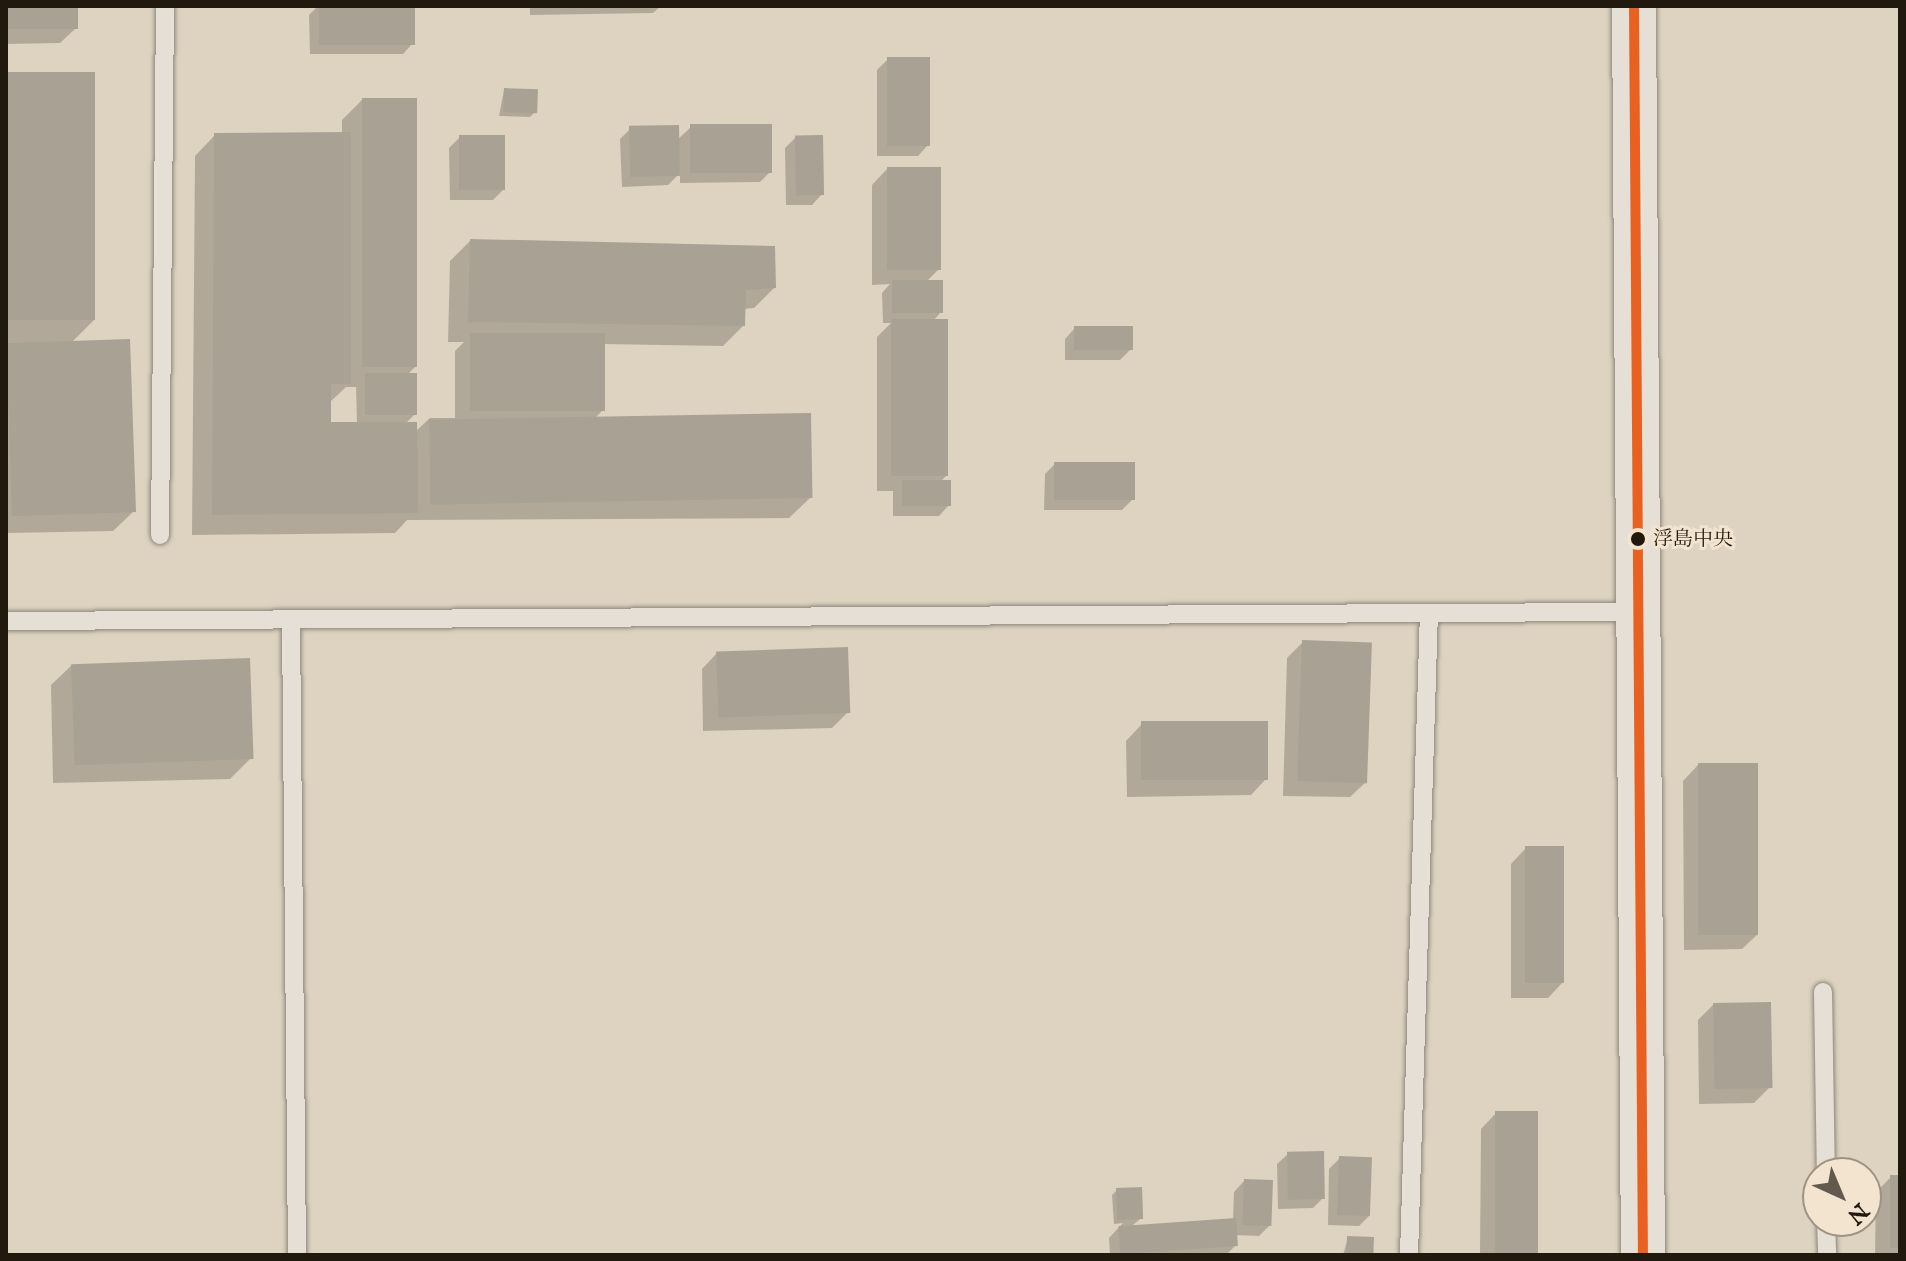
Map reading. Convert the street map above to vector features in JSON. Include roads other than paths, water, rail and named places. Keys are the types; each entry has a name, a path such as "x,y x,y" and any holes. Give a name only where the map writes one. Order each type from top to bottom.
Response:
{"street":[{"path":"1634,6 1643,1255"}],"lane":[{"path":"160,535 165,6"},
{"path":"6,621 1638,612"},
{"path":"1409,1255 1429,613"},
{"path":"291,620 297,1255"},
{"path":"1823,992 1826,1157"}],"place":[{"name":"浮島中央","path":"1638,539"}]}
